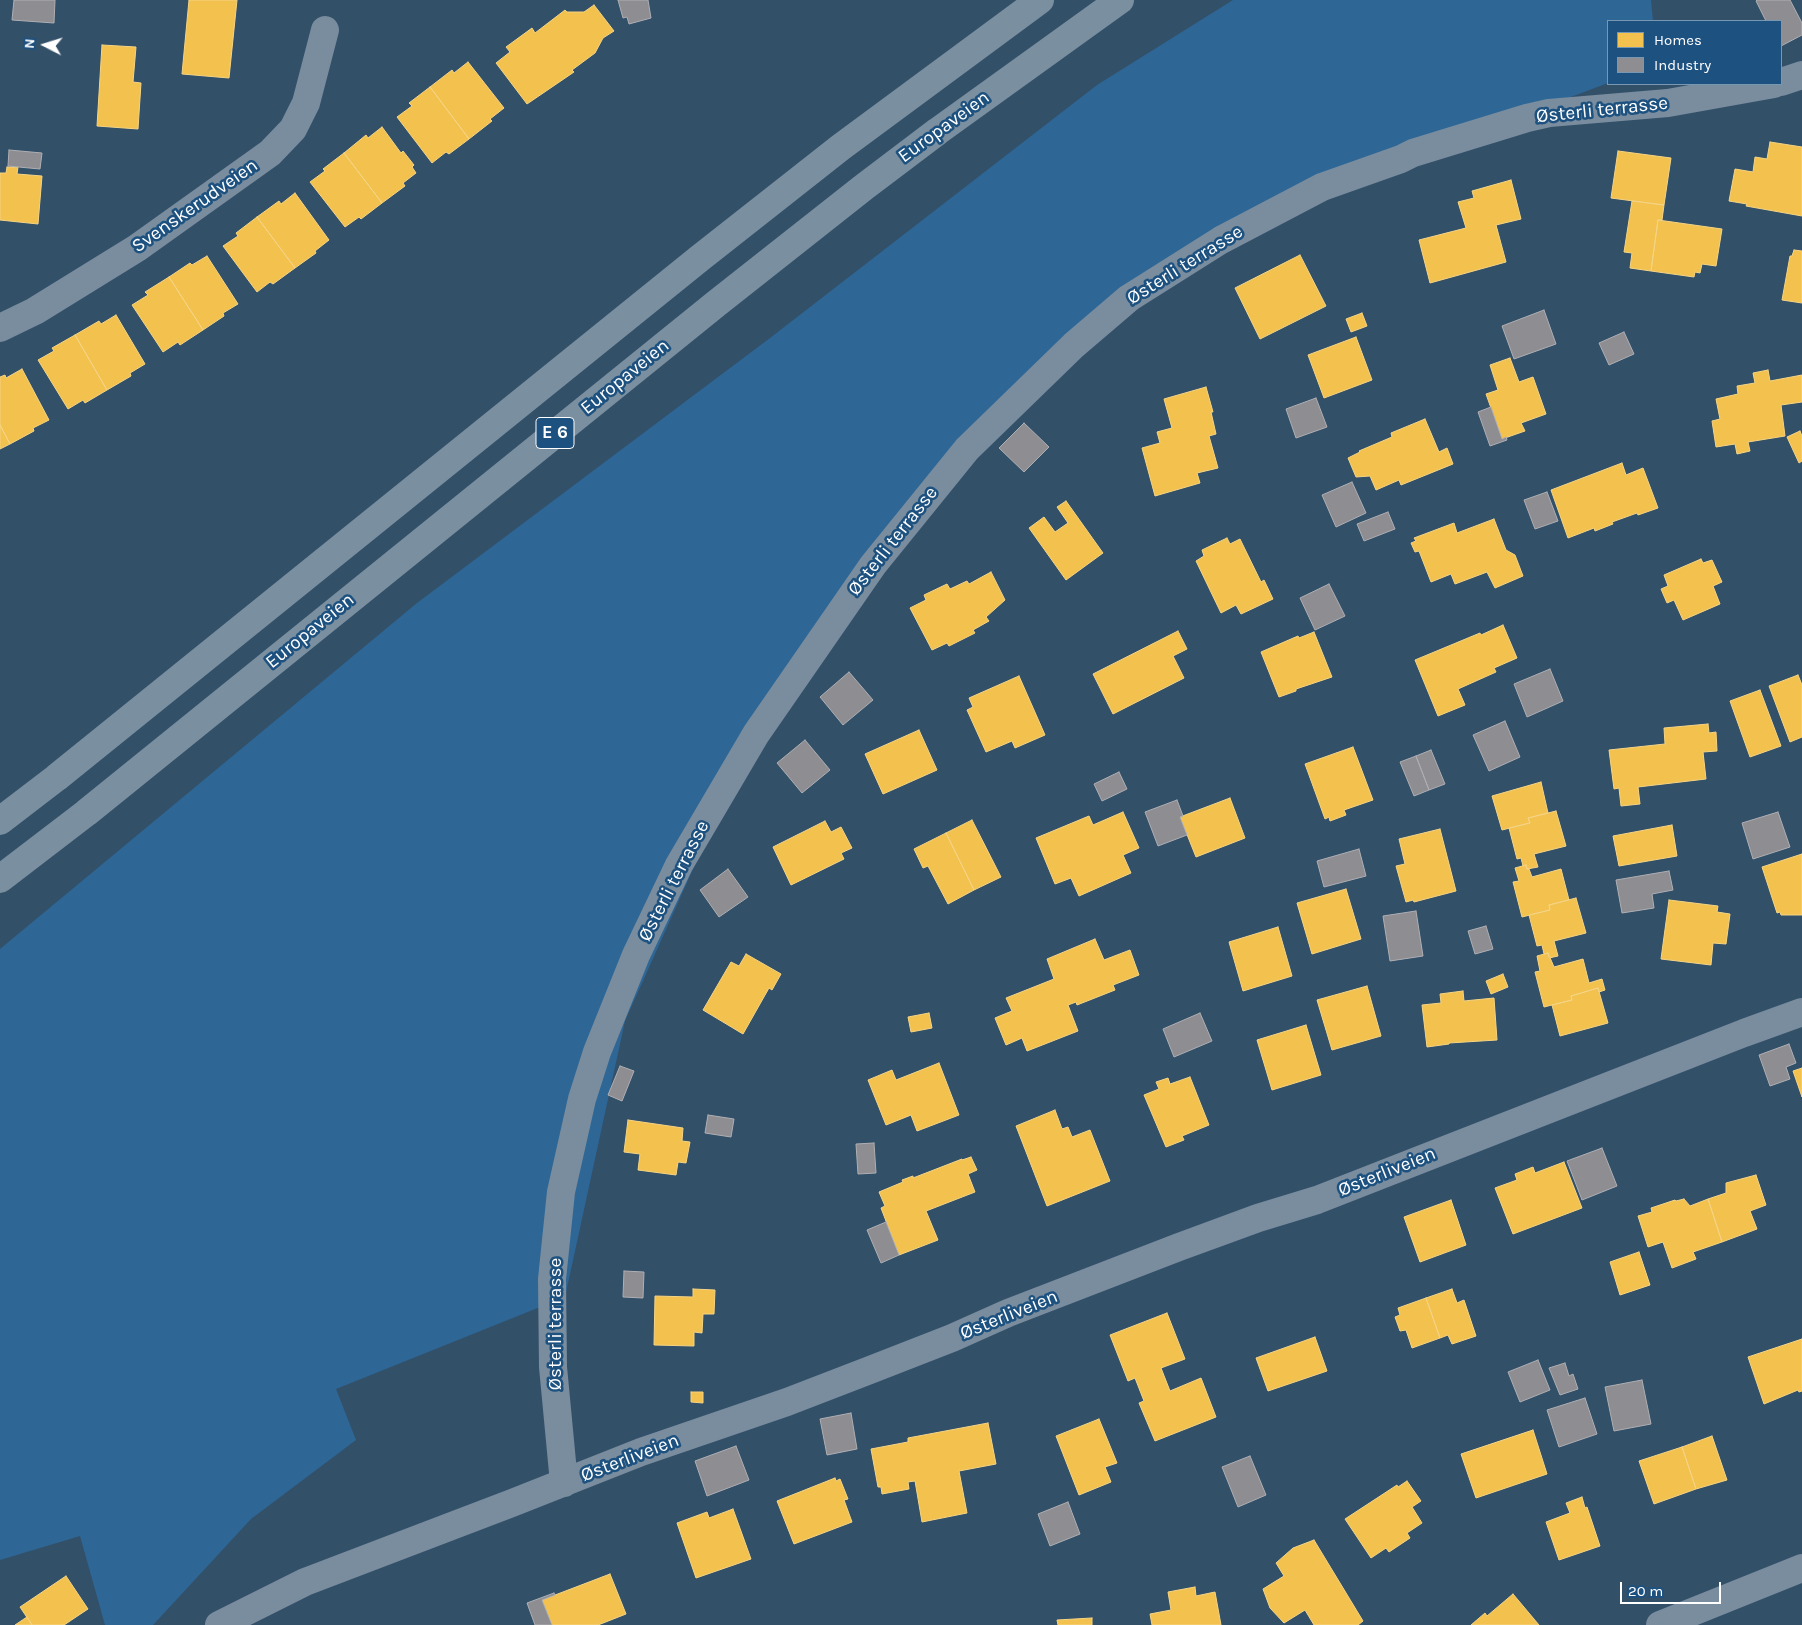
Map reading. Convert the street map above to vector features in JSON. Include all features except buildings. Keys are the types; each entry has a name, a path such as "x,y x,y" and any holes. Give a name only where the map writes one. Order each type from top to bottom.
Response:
{"highway":[{"name":"E 6","path":"0,822 700,258 841,147 1040,0"},
{"name":"Europaveien","path":"0,880 86,813 841,205 938,131 1120,0"}],"street":[{"name":"Svenskerudveien","path":"0,328 35,311 137,248 270,153 293,129 306,103 325,30"},
{"path":"1782,82 1802,75"},
{"name":"Østerli terrasse","path":"564,1482 553,1367 552,1280 561,1192 582,1099 597,1052 636,955 679,864 756,734 873,565 967,449 1074,345 1129,298 1221,240 1322,187 1413,153 1534,116 1549,113 1668,103 1768,85"},
{"name":"Østerliveien","path":"219,1625 305,1582 641,1452 787,1402 952,1338 1008,1313 1179,1247 1258,1218 1317,1200 1802,1012"},
{"path":"1660,1625 1802,1568"}],"shaded area":[{"path":"1233,0 1651,0 1653,20 1607,20 1607,83 1472,134 1213,241 976,444 814,649 723,802 625,1021 565,1297 336,1389 356,1440 251,1519 153,1625 105,1625 80,1536 0,1560 0,949 417,603 770,338 1097,85"}]}
